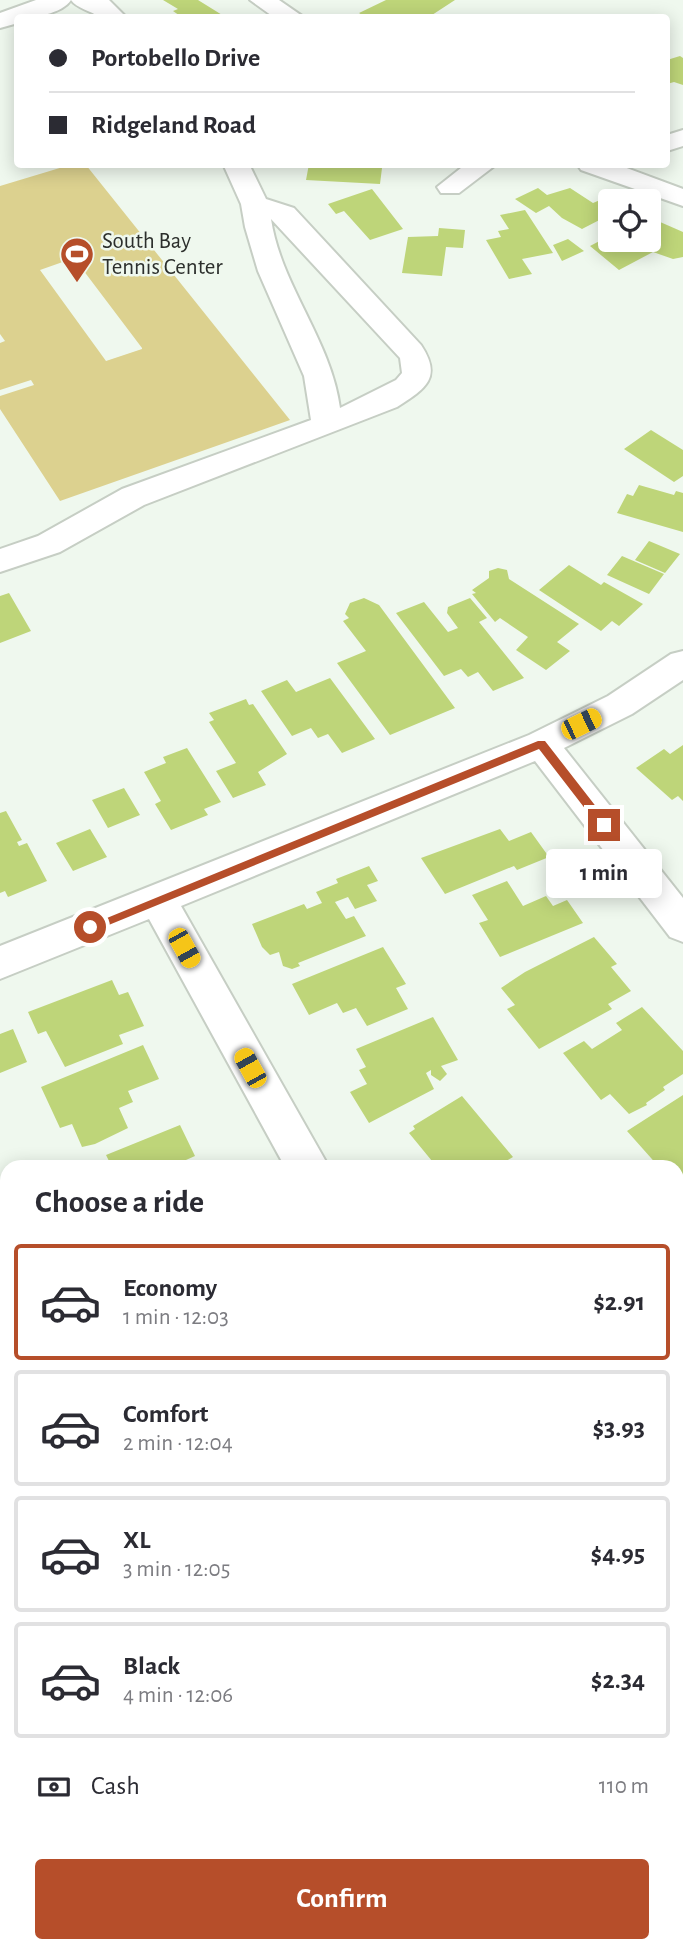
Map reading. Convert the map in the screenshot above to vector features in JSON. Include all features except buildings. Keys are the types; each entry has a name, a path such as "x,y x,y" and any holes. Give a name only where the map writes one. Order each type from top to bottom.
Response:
{"street":[{"path":"20,14 59,0"},
{"path":"83,0 100,5 110,14"},
{"path":"262,0 286,14"},
{"path":"238,168 255,204 256,223 271,271 320,380 327,425"},
{"path":"450,187 478,168"},
{"path":"605,168 683,198"},
{"path":"0,561 49,544 133,497 327,425 407,387 417,375 418,363 411,352 284,214 255,204"},
{"path":"0,963 541,744 620,705 683,663"},
{"path":"541,744 683,926"},
{"path":"158,900 302,1160"}],"shaded area":[{"path":"60,168 88,168 290,420 60,501 0,409 0,396 34,385 31,380 0,390 0,343 5,341 0,334 0,186","holes":["74,258 142,349 106,361 40,270"]}],"place":[{"name":"South Bay Tennis Center","path":"77,284"}],"route":[{"path":"90,927 541,744 604,825"}]}
